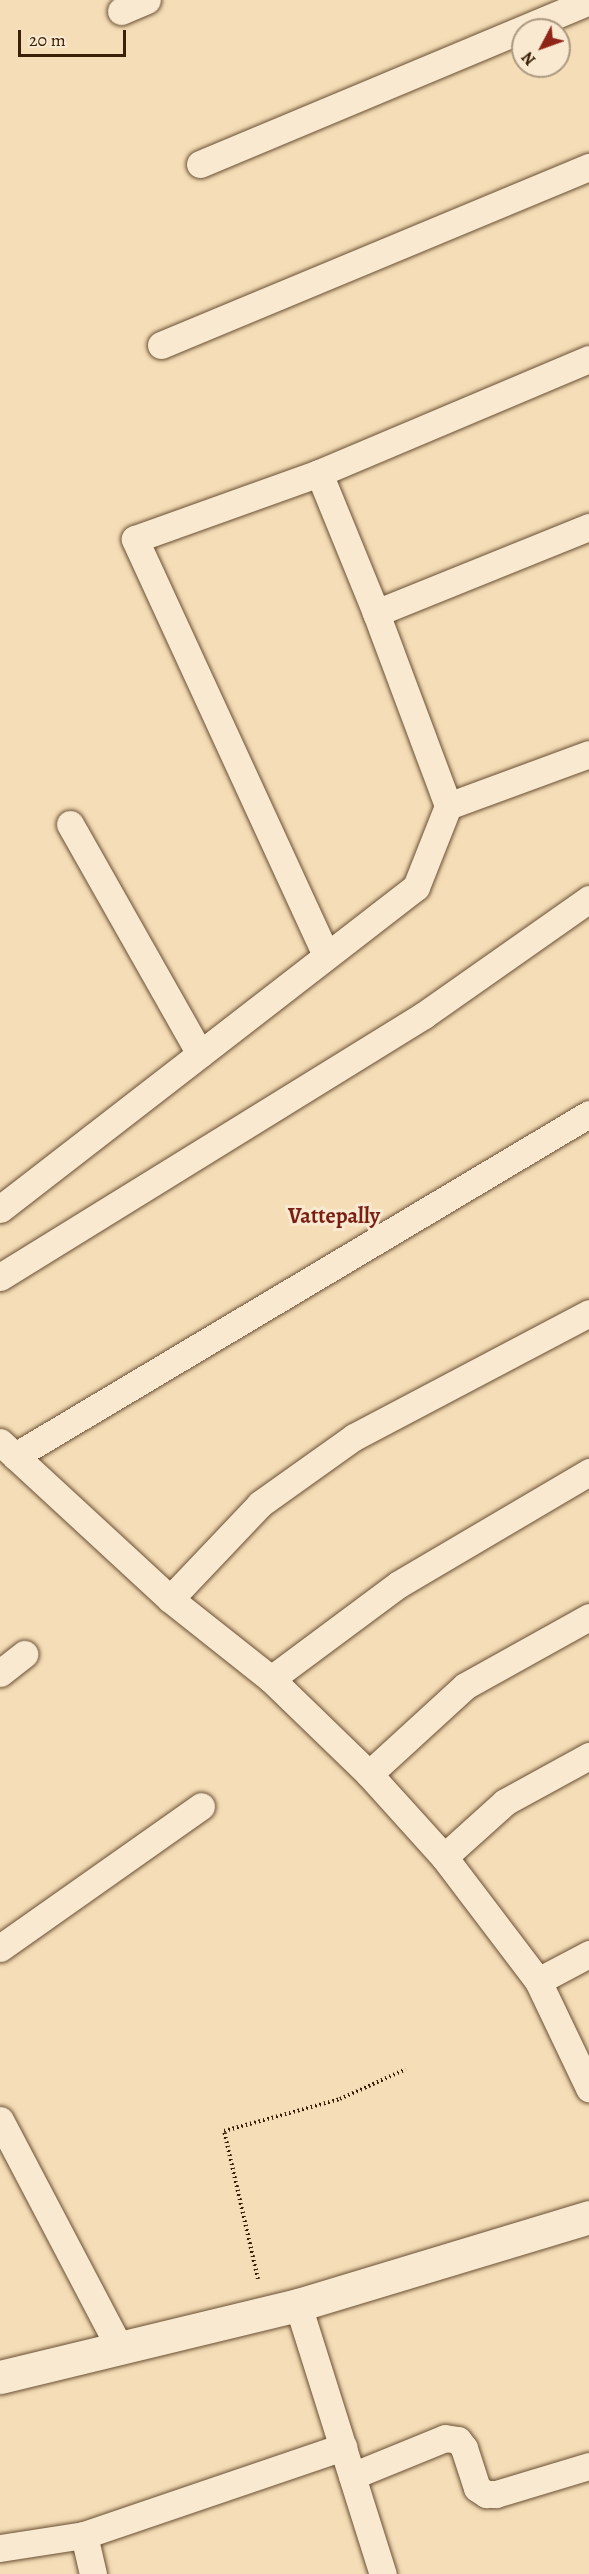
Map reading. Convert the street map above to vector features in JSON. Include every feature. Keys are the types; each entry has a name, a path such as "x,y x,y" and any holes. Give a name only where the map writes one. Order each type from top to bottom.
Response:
{"street":[{"path":"121,11 147,0"},
{"path":"200,165 589,1"},
{"path":"161,345 589,167"},
{"path":"326,955 135,539 319,473 589,359"},
{"path":"0,1209 416,887 448,806 376,612 319,473"},
{"path":"376,612 589,527"},
{"path":"448,806 589,754"},
{"path":"70,824 200,1054"},
{"path":"0,1277 424,1015 589,899"},
{"path":"589,1114 7,1449 170,1599 271,1679 369,1774 444,1857 538,1981 589,2088"},
{"path":"170,1599 260,1503 354,1437 589,1313"},
{"path":"271,1679 399,1584 589,1472"},
{"path":"369,1774 465,1686 589,1617"},
{"path":"0,1673 24,1653"},
{"path":"444,1857 505,1802 589,1756"},
{"path":"0,1948 201,1806"},
{"path":"538,1981 589,1954"},
{"path":"0,2120 119,2347"},
{"path":"0,2377 298,2305 589,2217"},
{"path":"298,2305 383,2574"},
{"path":"352,2476 446,2438 458,2440 464,2448 477,2488 486,2494 496,2494 589,2466"},
{"path":"0,2548 84,2535 343,2447"},
{"path":"84,2535 93,2574"}],"path":[{"path":"266,2312 224,2131 340,2099 406,2069"}],"district":[{"name":"Vattepally","path":"334,1217"}]}
